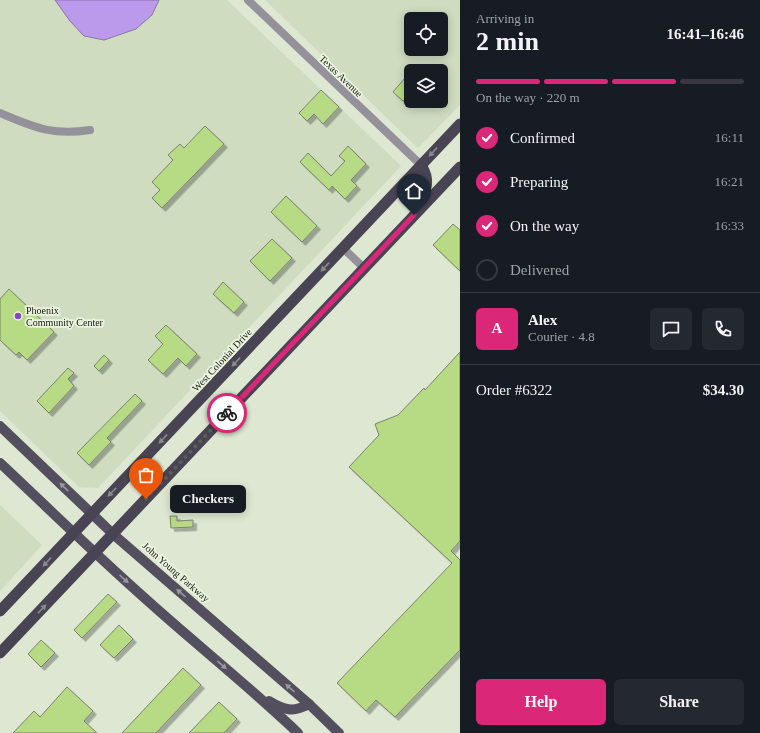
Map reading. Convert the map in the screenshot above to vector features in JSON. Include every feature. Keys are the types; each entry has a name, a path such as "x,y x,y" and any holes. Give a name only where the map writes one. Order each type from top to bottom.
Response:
{"highway":[{"name":"West Colonial Drive","path":"0,611 460,124"},
{"path":"414,215 426,189 428,179 421,165"},
{"path":"0,653 460,167"}],"main road":[{"name":"John Young Parkway","path":"0,426 113,534 309,704 339,733"},
{"path":"0,462 95,553 149,602 257,695 298,733"},
{"path":"257,695 280,707 291,710 301,709 309,704"}],"street":[{"name":"Texas Avenue","path":"248,0 421,165"},
{"path":"0,113 39,129 73,133 90,130"},
{"path":"343,248 364,268"}],"shaded area":[{"path":"0,0 227,0 401,166 98,488 79,487 0,411"},
{"path":"55,0 159,0 152,15 136,29 104,40 84,36 70,21"},
{"path":"265,0 460,0 460,105 418,148"},
{"path":"0,505 42,545 0,591"}],"building":[{"path":"404,79 404,100 403,101 393,92"},
{"path":"321,90 339,107 323,124 314,114 307,121 299,113"},
{"path":"205,126 224,144 162,208 152,198 160,190 152,182 173,160 168,155 180,144 184,148"},
{"path":"348,146 366,164 351,180 357,186 345,199 332,186 329,190 300,162 308,153 331,176 345,161 339,156"},
{"path":"286,196 317,226 302,242 271,212"},
{"path":"453,224 460,230 460,271 433,245"},
{"path":"272,239 292,258 270,281 250,261"},
{"path":"223,282 244,302 234,313 213,294"},
{"name":"Phoenix Community Center","path":"9,289 54,332 27,360 19,352 16,355 0,340 0,299"},
{"path":"166,325 197,354 186,366 178,358 163,374 148,360 163,344 155,336"},
{"path":"460,352 460,541 451,551 460,560 460,650 395,717 376,700 366,711 337,683 452,563 349,467 379,435 375,424 398,415 424,388 425,390"},
{"path":"104,355 109,360 99,371 94,366"},
{"path":"68,368 74,373 68,379 74,386 49,413 37,401"},
{"path":"135,394 142,401 107,438 111,442 89,465 77,453"},
{"path":"170,516 177,516 177,521 193,520 193,527 171,528"},
{"path":"108,594 117,602 82,638 74,630"},
{"path":"119,625 133,639 114,658 100,645"},
{"path":"41,640 55,653 41,667 28,654"},
{"path":"183,668 201,685 156,733 122,733"},
{"path":"67,687 93,711 84,721 97,733 13,733 34,711 40,717"},
{"path":"219,702 237,719 224,733 189,733"}],"way so far":[{"path":"146,499 227,413"}],"place":[{"name":"Phoenix Community Center","path":"18,316"},
{"name":"Checkers","path":"146,499"}],"route":[{"path":"227,413 414,215"}]}
